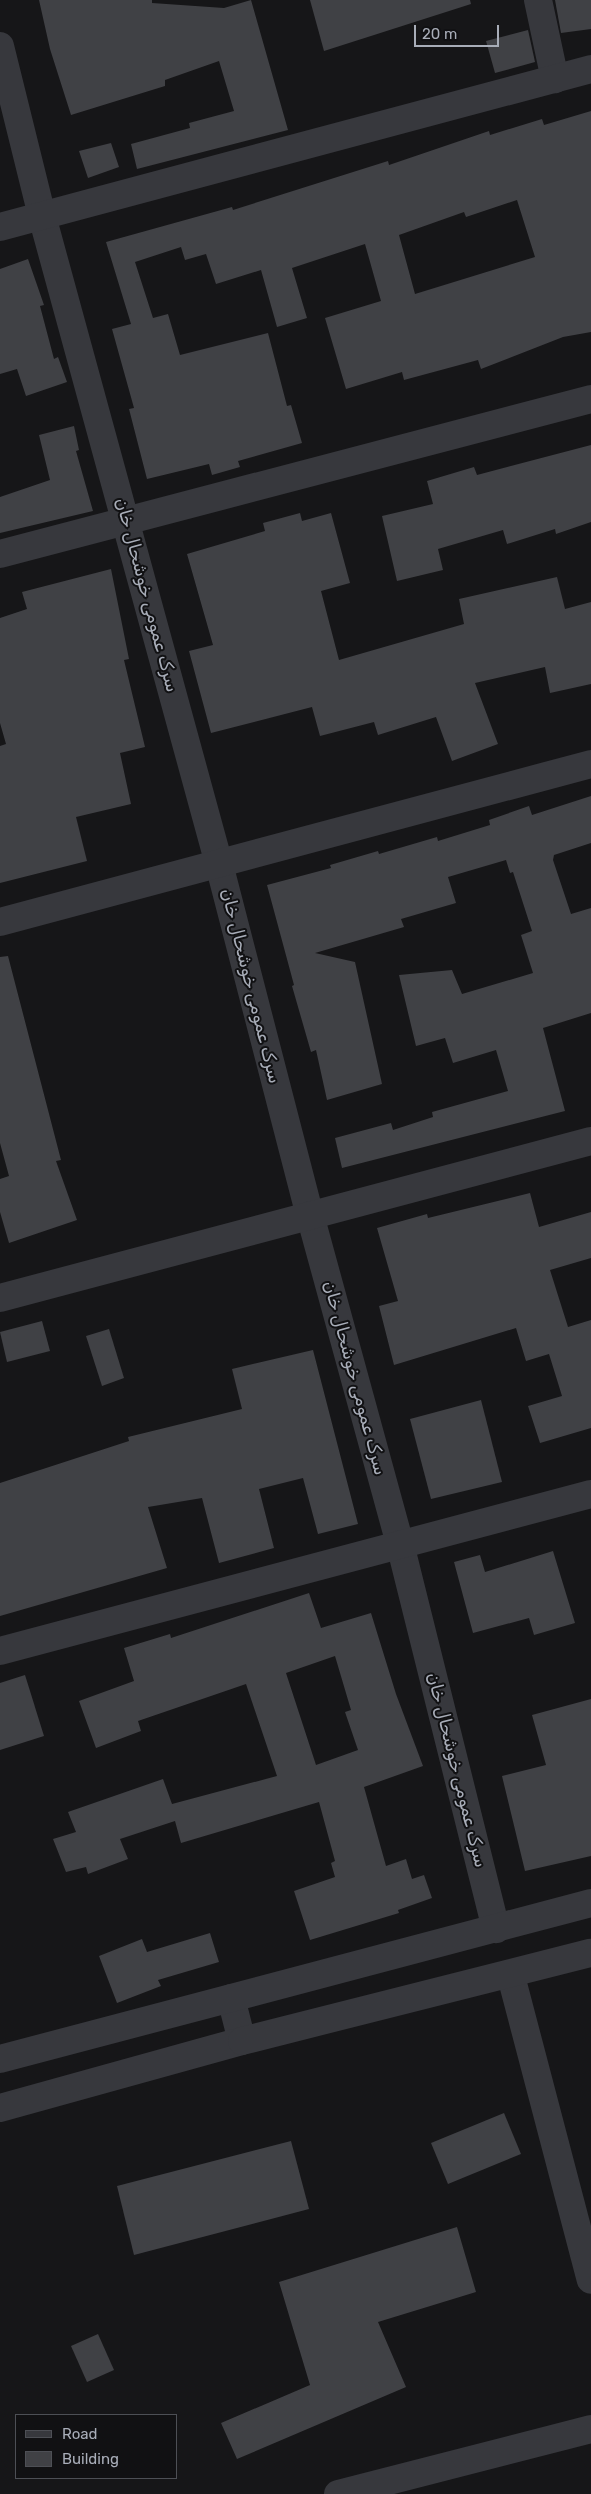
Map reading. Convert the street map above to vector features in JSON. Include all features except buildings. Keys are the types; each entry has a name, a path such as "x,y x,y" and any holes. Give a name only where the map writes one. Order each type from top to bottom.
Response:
{"street":[{"path":"538,0 555,79"},
{"name":"سرک عمومی خوشحال خان","path":"0,46 42,216 220,864 310,1215 400,1544 496,1928"},
{"path":"0,227 591,70"},
{"path":"0,554 591,399"},
{"path":"0,922 591,764"},
{"path":"0,1298 591,1140"},
{"path":"0,1651 591,1494"},
{"path":"0,2060 591,1903"},
{"path":"0,2108 242,2041 511,1976 591,1953"},
{"path":"511,1976 589,2267"},
{"path":"231,1998 242,2041"},
{"path":"338,2494 591,2429"}]}
